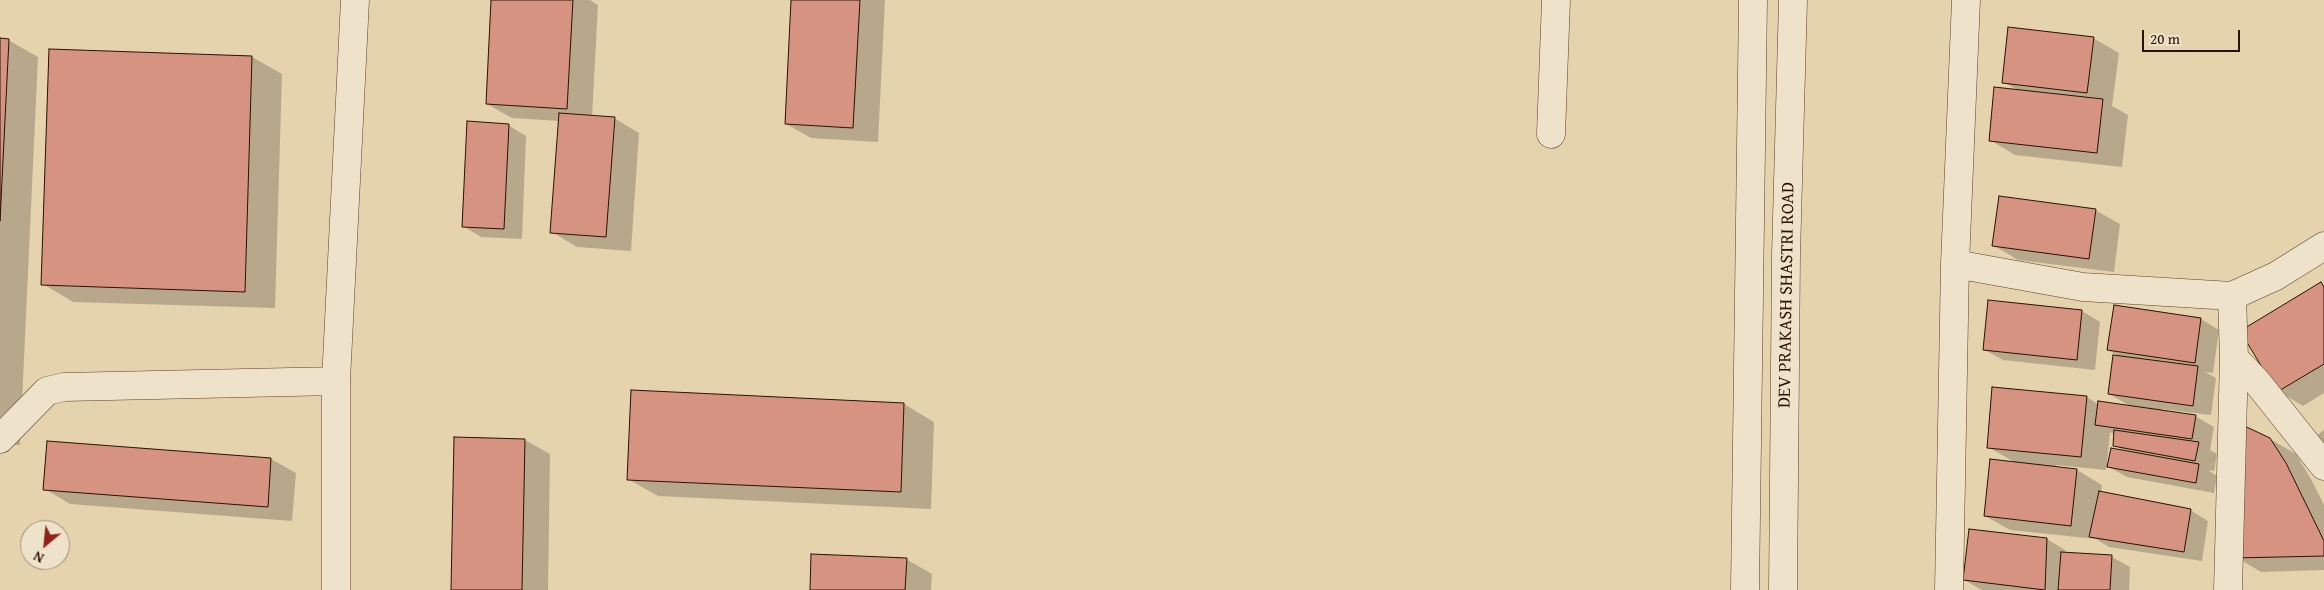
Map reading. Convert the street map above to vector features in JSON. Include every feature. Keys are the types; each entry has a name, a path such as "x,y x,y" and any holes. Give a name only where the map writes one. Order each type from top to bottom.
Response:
{"street":[{"path":"336,590 336,381 355,0"},
{"path":"1551,134 1556,0"},
{"path":"1745,590 1753,0"},
{"name":"DEV PRAKASH SHASTRI ROAD","path":"1783,590 1786,255 1793,0"},
{"path":"1949,590 1955,264 1966,0"},
{"path":"1955,264 2083,287 2232,296 2321,255"},
{"path":"2228,590 2234,358 2232,296"},
{"path":"2234,358 2257,382 2324,466"},
{"path":"0,439 47,391 64,387 336,381"}],"building":[{"path":"491,0 573,0 567,109 486,104"},
{"path":"791,0 860,0 853,128 785,124"},
{"path":"2008,27 2094,37 2087,93 2002,83"},
{"path":"0,38 9,39 0,221"},
{"path":"49,49 252,56 245,292 41,285"},
{"path":"1994,87 2103,99 2097,153 1989,141"},
{"path":"559,113 615,117 606,237 550,233"},
{"path":"467,121 509,124 504,229 462,227"},
{"path":"1999,196 2096,209 2089,259 1992,246"},
{"path":"2321,282 2324,287 2324,364 2277,392 2240,331"},
{"path":"1988,300 2082,310 2077,360 1983,350"},
{"path":"2114,305 2201,318 2195,363 2107,350"},
{"path":"2113,355 2198,366 2193,406 2108,394"},
{"path":"1992,387 2087,396 2081,457 1987,448"},
{"path":"631,390 904,403 901,492 627,480"},
{"path":"2098,401 2196,415 2192,439 2095,425"},
{"path":"2238,423 2270,438 2286,463 2324,541 2324,556 2234,558"},
{"path":"2114,430 2199,442 2195,461 2113,446"},
{"path":"454,437 525,439 522,590 451,590"},
{"path":"47,441 271,458 268,507 43,490"},
{"path":"2111,448 2199,464 2196,483 2107,467"},
{"path":"1990,459 2077,469 2071,526 1984,516"},
{"path":"2099,491 2191,509 2184,552 2089,537"},
{"path":"1969,529 2047,538 2045,590 1963,580"},
{"path":"2061,552 2112,555 2110,590 2058,590"},
{"path":"811,554 907,558 905,590 810,590"}]}
